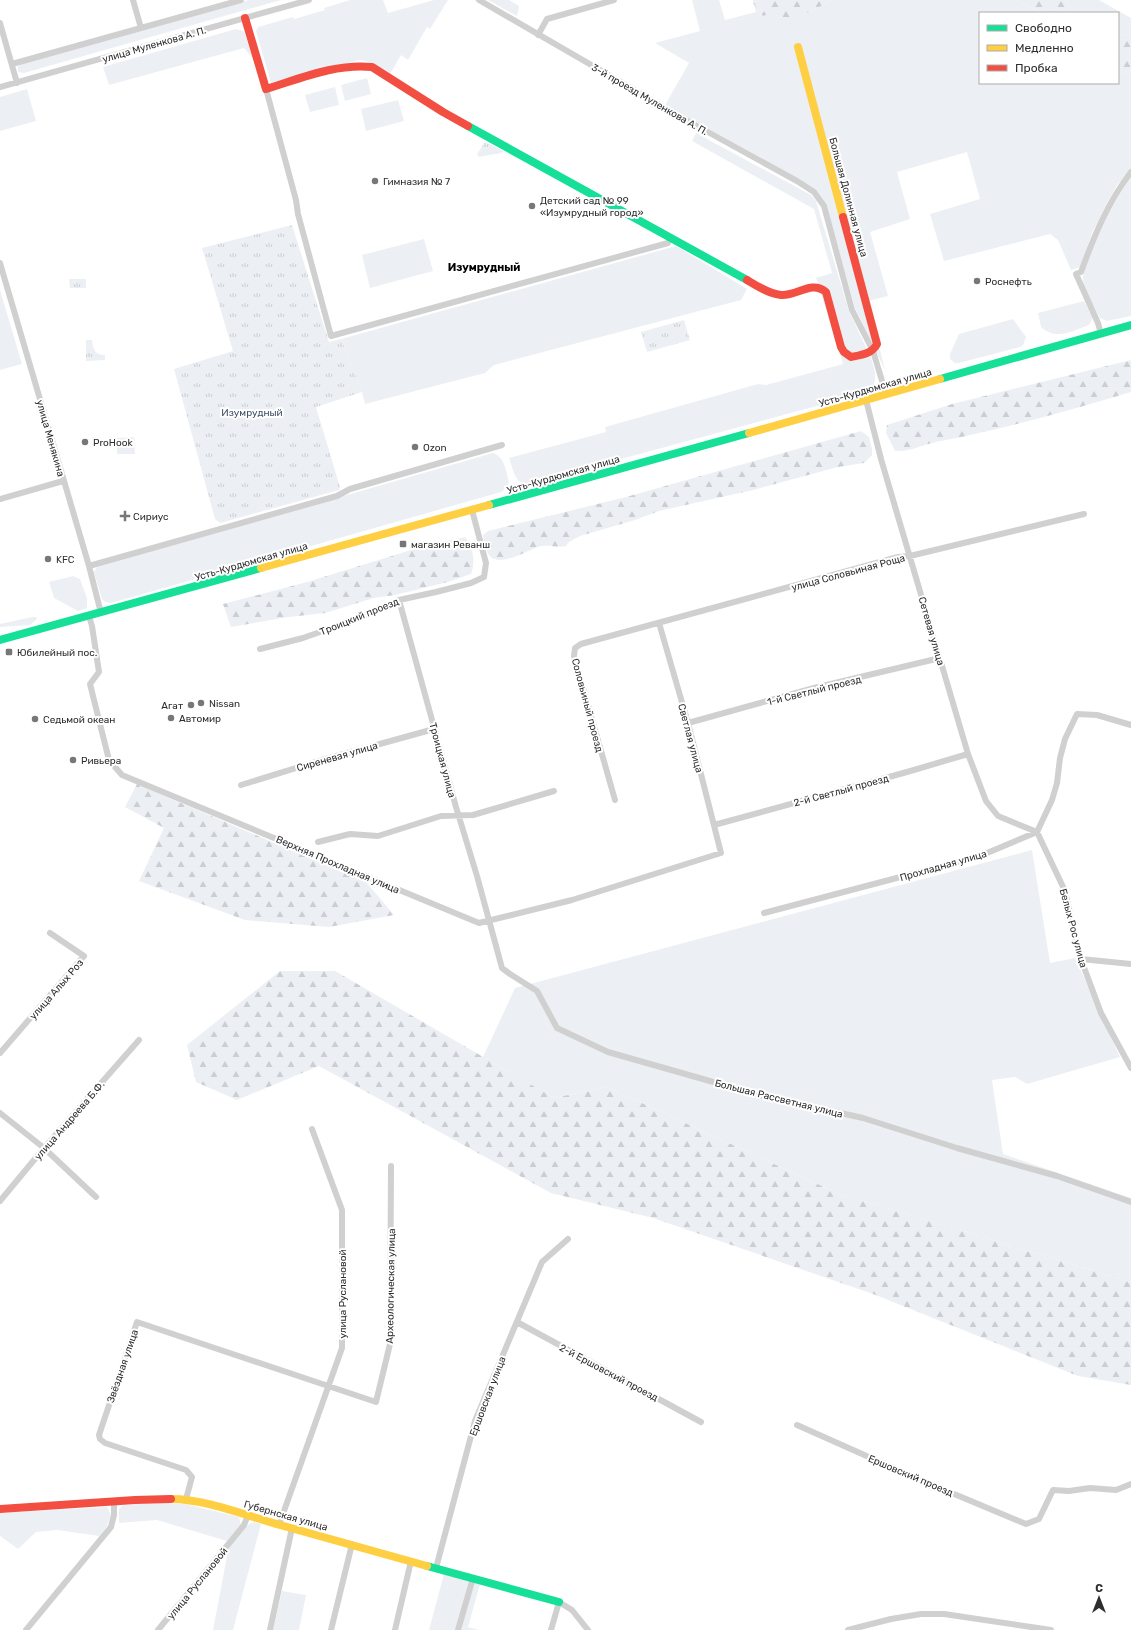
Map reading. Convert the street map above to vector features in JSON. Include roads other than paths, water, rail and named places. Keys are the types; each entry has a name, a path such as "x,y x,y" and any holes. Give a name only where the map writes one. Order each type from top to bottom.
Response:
{"street":[{"path":"133,0 141,28"},
{"path":"12,64 227,2 241,0"},
{"name":"улица Муленкова А. П.","path":"0,87 309,0"},
{"name":"3-й проезд Муленкова А. П.","path":"479,0 688,121 797,181 814,192 820,199"},
{"path":"538,35 547,19 614,0"},
{"path":"245,18 266,89 331,336 668,243 670,238"},
{"path":"0,23 17,83"},
{"name":"Большая Долинная улица","path":"798,47 877,344 873,351"},
{"path":"266,89 349,67 365,65 372,67 443,112 771,293 786,295 815,286 822,287 826,292 841,347 844,352 851,357 873,351"},
{"path":"1101,334 1098,323 1076,274 1081,272 1095,234 1119,188 1131,172"},
{"name":"Большая Долинная улица","path":"820,199 824,206 852,310 873,351 886,394"},
{"name":"улица Менякина","path":"0,263 89,566 101,613"},
{"name":"Усть-Курдюмская улица","path":"0,640 472,510 1131,325"},
{"name":"Сетевая улица","path":"866,400 880,459 968,754 986,801 998,816 1037,832"},
{"path":"89,566 330,498 350,490 502,445"},
{"path":"0,499 63,481"},
{"name":"Троицкий проезд","path":"260,649 303,638 379,610 399,600 471,583 484,577 486,563 472,510"},
{"name":"улица Соловьиная Роща","path":"659,623 898,557 910,556 1084,514"},
{"name":"Троицкая улица","path":"399,600 458,815 478,876 490,920"},
{"name":"Верхняя Прохладная улица","path":"89,616 99,672 90,684 109,760 122,775 479,923 572,900 721,853"},
{"name":"Светлая улица","path":"659,623 688,723 721,853"},
{"name":"Соловьиный проезд","path":"615,800 574,656 575,648 582,644 659,623"},
{"name":"1-й Светлый проезд","path":"688,723 814,688 940,658"},
{"path":"1037,832 1052,800 1057,783 1060,758 1065,739 1076,714 1098,715 1131,725"},
{"name":"Сиреневая улица","path":"241,784 434,729"},
{"name":"2-й Светлый проезд","path":"714,825 968,754"},
{"path":"318,842 350,834 378,836 441,816 472,815 554,791"},
{"name":"Прохладная улица","path":"764,914 980,856 1037,832"},
{"name":"Белых Рос улица","path":"1037,832 1065,891 1081,959 1101,1013 1131,1068"},
{"name":"Большая Рассветная улица","path":"490,920 502,968 538,991 557,1028 608,1052 759,1095 863,1118 957,1148 1057,1176 1131,1202"},
{"name":"улица Алых Роз","path":"0,1053 84,956 50,933"},
{"path":"1081,959 1131,964"},
{"name":"улица Андреева Б.Ф.","path":"0,1201 44,1148 139,1040"},
{"path":"0,1113 44,1148 96,1197"},
{"name":"улица Руслановой","path":"279,1525 342,1348 342,1210 312,1129"},
{"name":"Археологическая улица","path":"329,1386 376,1402 390,1344 391,1166"},
{"name":"Ершовская улица","path":"436,1568 475,1421 542,1262 568,1238"},
{"name":"Звёздная улица","path":"186,1500 192,1476 186,1470 100,1439 99,1435 137,1322 329,1386"},
{"name":"2-й Ершовский проезд","path":"517,1322 702,1422"},
{"name":"Ершовский проезд","path":"798,1425 916,1478 1026,1524 1039,1519 1053,1490 1069,1491 1090,1488 1116,1490 1131,1484"},
{"name":"Губернская улица","path":"0,1510 114,1502 186,1500 248,1515 279,1525 559,1602"},
{"path":"26,1630 111,1527 114,1515 114,1502"},
{"name":"улица Руслановой","path":"158,1630 244,1525 248,1515"},
{"path":"270,1630 292,1528"},
{"path":"331,1630 352,1544"},
{"path":"395,1630 411,1561"},
{"path":"458,1630 473,1578"},
{"path":"551,1630 559,1602 572,1610 588,1630"},
{"path":"848,1630 891,1619 921,1614 944,1614 1051,1630"}],"place":[{"name":"Гимназия № 7","path":"375,181"},
{"name":"Детский сад № 99 «Изумрудный город»","path":"532,206"},
{"name":"Роснефть","path":"977,281"},
{"name":"ProHook","path":"85,442"},
{"name":"Ozon","path":"415,447"},
{"name":"Сириус","path":"125,516"},
{"name":"магазин Реванш","path":"403,544"},
{"name":"KFC","path":"48,559"},
{"name":"Юбилейный пос.","path":"9,652"},
{"name":"Nissan","path":"201,703"},
{"name":"Агат","path":"191,705"},
{"name":"Автомир","path":"171,718"},
{"name":"Седьмой океан","path":"35,719"},
{"name":"Ривьера","path":"73,760"}],"district":[{"name":"Изумрудный","path":"484,267"}]}
